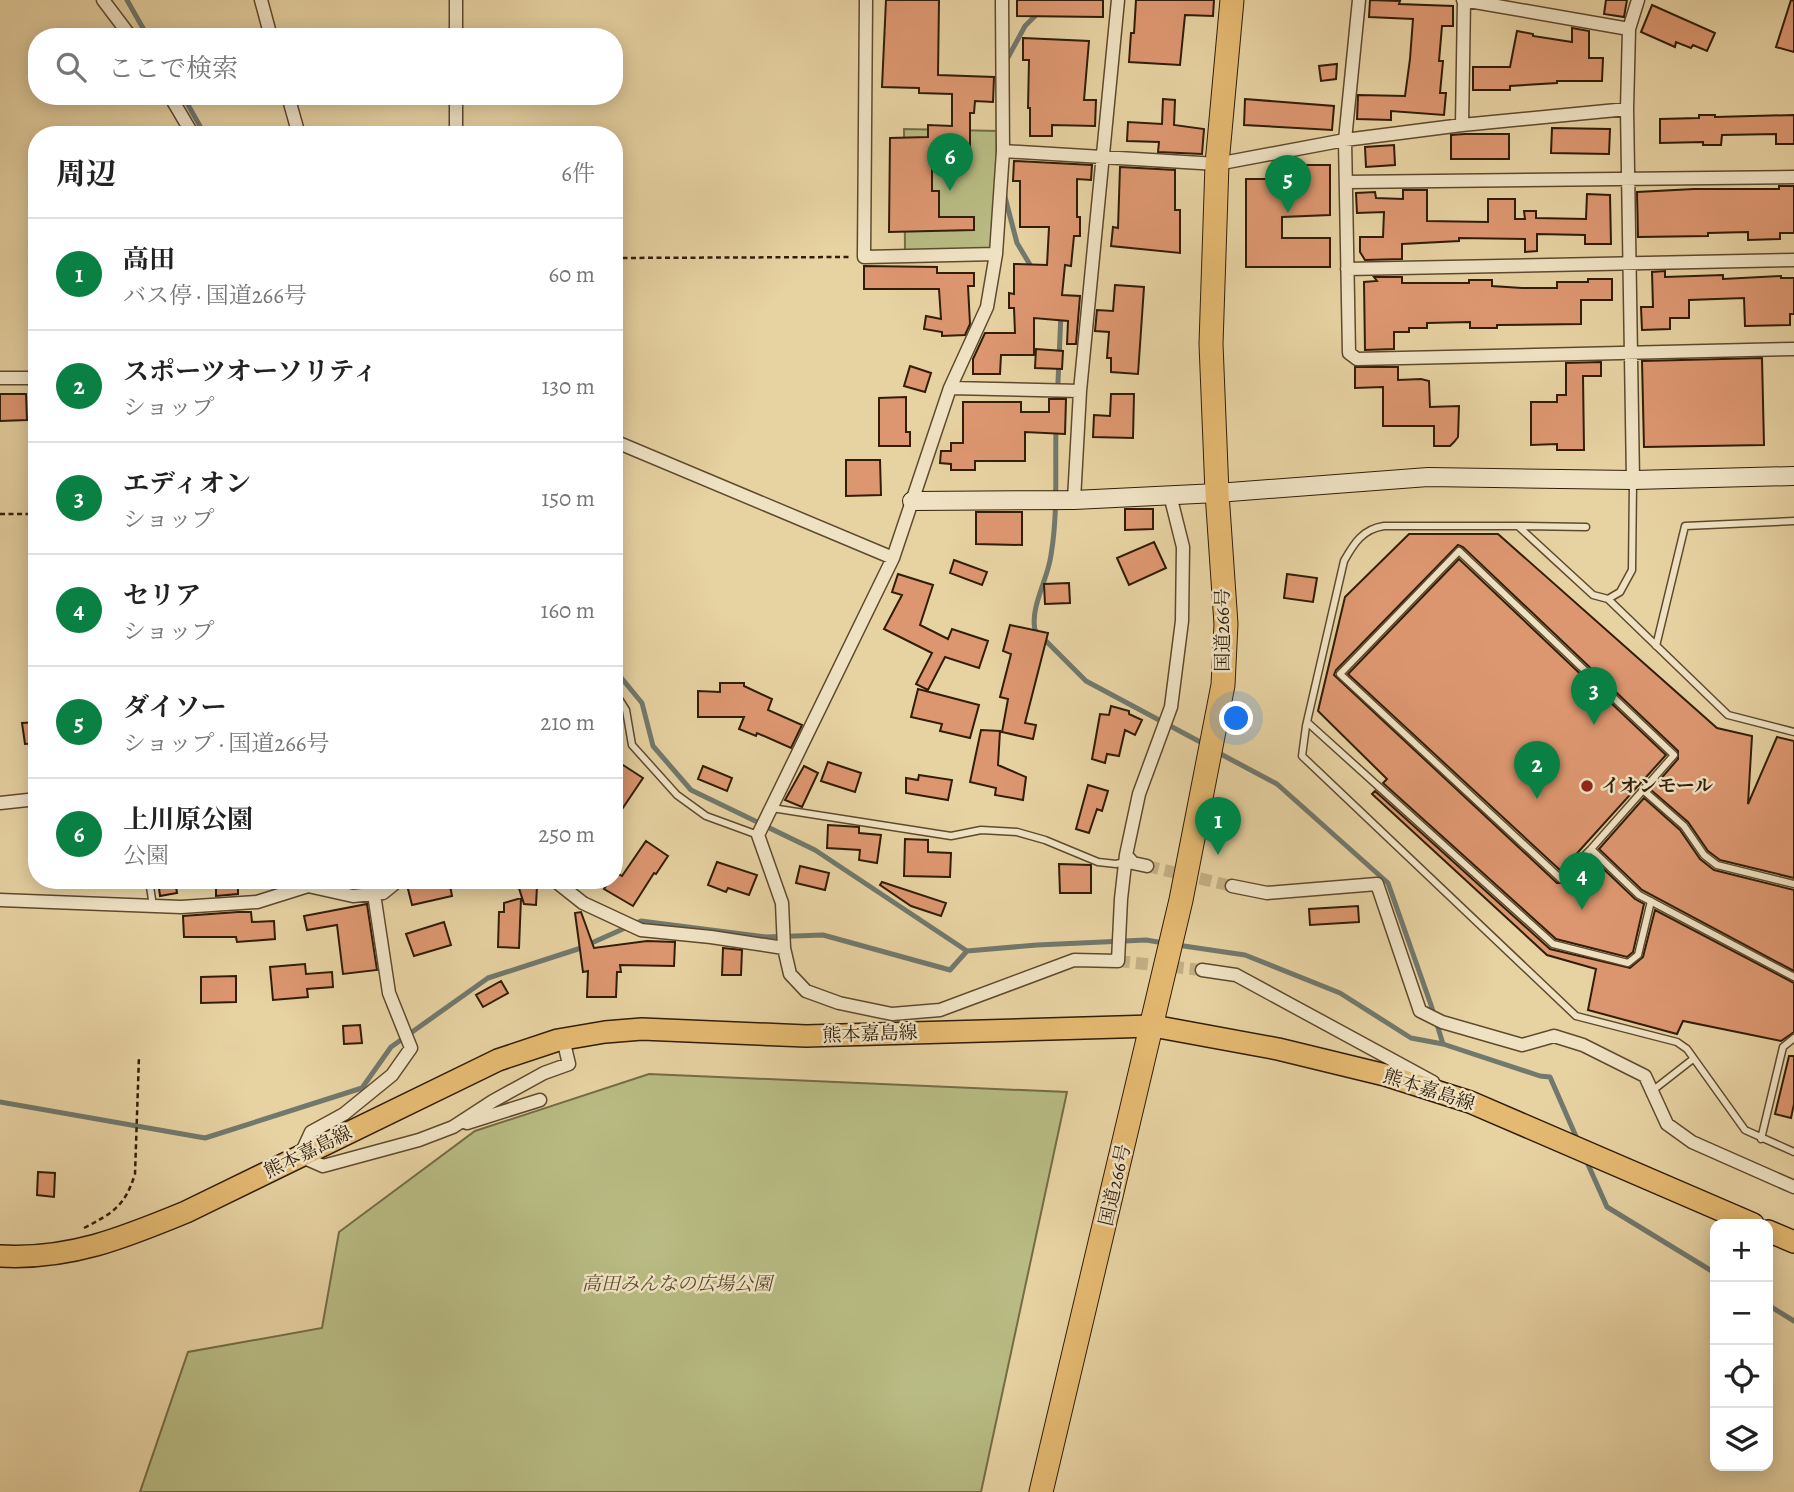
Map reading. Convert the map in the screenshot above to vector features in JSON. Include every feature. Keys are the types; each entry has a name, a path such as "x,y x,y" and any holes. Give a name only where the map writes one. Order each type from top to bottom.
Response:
{"highway":[{"name":"国道266号","path":"1041,1492 1153,1026 1223,685 1226,624 1211,344 1217,164 1232,0"}],"main road":[{"name":"熊本嘉島線","path":"0,1256 54,1256 87,1249 186,1212 498,1060 563,1039 642,1029 806,1036 1153,1026 1278,1049 1385,1075 1470,1102 1741,1219"},
{"path":"1773,1233 1794,1242"}],"street":[{"path":"103,0 124,28"},
{"path":"261,0 269,28"},
{"path":"456,0 456,28"},
{"path":"866,0 864,257 996,254"},
{"path":"1002,0 1003,151 996,254 987,307 950,388 893,558 758,835 782,902 784,948 790,974 806,991 839,1003 892,1014 940,1010 1074,960 1118,961 1126,858 1139,794 1171,707 1182,621 1183,547 1170,495"},
{"path":"1074,500 1080,391 1118,0"},
{"path":"1359,0 1345,140 1349,353 1357,359 1794,349"},
{"path":"1462,125 1463,0 1629,29"},
{"path":"1633,480 1627,108 1629,29 1638,0"},
{"path":"175,105 188,126"},
{"path":"291,105 296,126"},
{"path":"456,105 456,126"},
{"path":"1003,151 1217,164 1345,140 1627,108"},
{"path":"1346,182 1794,177"},
{"path":"1347,269 1794,260"},
{"path":"0,378 28,378"},
{"path":"950,388 1080,391"},
{"path":"623,445 893,558"},
{"path":"912,501 1074,500 1217,493 1428,477 1633,480 1794,476"},
{"path":"0,803 28,800"},
{"path":"1126,858 1133,863 1147,866"},
{"path":"1232,886 1267,893 1377,884 1420,1011 1442,1022 1522,1045 1554,1037 1583,1045 1645,1076 1667,1124 1692,1142 1794,1187"},
{"path":"0,900 181,907 257,902 298,889"},
{"path":"322,889 353,896 374,894 387,889"},
{"path":"565,889 583,903 641,930 784,948"},
{"path":"374,894 389,993 411,1048 392,1075 344,1114 311,1132 300,1156 323,1166 419,1140 540,1100"},
{"path":"1202,970 1236,975 1470,1102"},
{"path":"453,1127 544,1073 569,1064 563,1039"}],"lane":[{"path":"1608,599 1620,592 1632,570 1633,480"},
{"path":"1656,646 1685,526 1794,521"},
{"path":"1586,527 1384,526 1372,528 1354,542 1344,561 1307,722 1302,757 1576,1016 1677,1042 1687,1049 1745,1130 1794,1152"},
{"path":"1518,526 1593,595 1608,599 1728,715 1794,732"},
{"path":"1458,551 1674,755 1591,849 1561,879 1340,674 1458,551"},
{"path":"623,705 632,745 677,795 706,816 758,835"},
{"path":"1307,722 1553,944 1628,963 1638,955 1651,901"},
{"path":"1643,790 1684,826 1704,855 1717,865 1794,884"},
{"path":"772,808 951,836 981,830 1017,832 1045,840 1098,862 1116,864 1126,858"},
{"path":"1591,849 1639,895 1794,977"},
{"path":"150,889 153,906"},
{"path":"1761,1139 1783,1047 1794,1038"},
{"path":"1652,1091 1693,1059"}],"path":[{"path":"623,258 864,257"},
{"path":"0,513 28,514"},
{"path":"83,1229 119,1208 130,1192 135,1174 139,1056"}],"green space":[{"path":"904,129 999,131 993,254 905,251"},
{"name":"高田みんなの広場公園","path":"649,1074 1067,1092 981,1492 140,1492 188,1352 322,1328 339,1232 475,1131"}],"building":[{"path":"886,0 939,0 938,75 994,77 993,102 975,101 974,113 970,113 970,146 932,145 932,191 939,191 939,217 974,217 974,230 889,232 890,138 928,137 928,125 952,126 952,94 919,93 919,88 882,87"},
{"path":"1017,0 1103,0 1103,17 1017,16"},
{"path":"1136,0 1214,0 1213,16 1185,15 1180,65 1129,62"},
{"path":"1370,0 1453,6 1453,26 1442,26 1439,61 1443,61 1440,93 1446,93 1444,115 1391,111 1391,120 1357,119 1358,95 1405,96 1410,59 1413,19 1369,17"},
{"path":"1606,0 1627,0 1624,17 1604,14"},
{"path":"1791,0 1794,1 1794,52 1776,47"},
{"path":"1652,5 1715,33 1707,51 1676,42 1675,47 1641,32"},
{"path":"1572,28 1589,31 1589,58 1603,58 1602,81 1557,81 1510,86 1510,90 1473,90 1473,67 1510,67 1517,31 1572,42"},
{"path":"1023,38 1089,41 1084,100 1096,100 1095,126 1052,125 1052,136 1030,136 1029,60 1023,60"},
{"path":"1337,64 1336,79 1321,81 1319,66"},
{"path":"1163,99 1175,100 1174,125 1204,129 1202,154 1158,152 1159,142 1127,141 1128,122 1162,124"},
{"path":"1245,99 1334,106 1332,130 1244,125"},
{"path":"1699,115 1794,115 1794,144 1776,144 1776,134 1722,135 1721,145 1703,145 1703,142 1660,143 1660,119 1699,118"},
{"path":"1552,128 1610,129 1609,154 1551,153"},
{"path":"1509,134 1509,159 1451,159 1451,135"},
{"path":"1394,145 1395,165 1366,167 1365,147"},
{"path":"1014,161 1092,165 1091,180 1077,179 1080,236 1074,236 1071,266 1065,265 1062,295 1080,296 1076,344 1067,344 1068,321 1034,318 1034,355 1001,355 1000,374 973,374 973,359 985,333 1015,333 1014,308 1009,308 1009,293 1014,294 1014,264 1047,265 1049,227 1020,227 1020,181 1013,181"},
{"path":"1286,165 1330,165 1330,215 1282,217 1282,238 1330,238 1330,267 1246,267 1246,179 1286,179"},
{"path":"1120,167 1175,170 1175,210 1180,210 1180,253 1111,246 1113,227 1118,228"},
{"path":"1779,186 1794,186 1794,233 1780,233 1780,239 1748,240 1748,232 1708,233 1708,236 1638,237 1637,192 1779,189"},
{"path":"1403,190 1427,190 1427,221 1488,222 1488,199 1515,199 1515,219 1525,219 1524,211 1536,211 1536,218 1586,219 1587,194 1610,195 1611,244 1585,244 1585,235 1537,234 1537,251 1525,252 1525,239 1459,238 1459,241 1402,244 1402,259 1365,260 1360,252 1360,237 1383,237 1384,212 1357,213 1356,193 1375,192 1376,198 1403,199"},
{"path":"864,266 937,267 937,273 974,273 974,286 968,286 970,324 965,335 942,336 942,332 924,329 926,316 941,319 939,289 864,289"},
{"path":"1665,271 1665,277 1723,275 1723,279 1781,276 1794,278 1794,314 1790,314 1790,325 1745,326 1744,298 1689,300 1689,318 1670,318 1670,329 1642,330 1641,307 1653,307 1652,272"},
{"path":"1374,277 1402,277 1402,283 1469,283 1469,280 1492,280 1492,286 1522,288 1557,288 1557,282 1612,279 1612,300 1581,300 1581,324 1470,328 1470,322 1427,323 1427,328 1409,328 1409,332 1394,332 1394,349 1365,350 1364,282 1377,281"},
{"path":"1115,285 1144,287 1138,374 1111,372 1111,358 1107,358 1109,332 1095,331 1097,310 1113,311"},
{"path":"1036,349 1063,351 1062,369 1035,368"},
{"path":"1762,358 1764,445 1644,447 1642,361"},
{"path":"1601,362 1601,376 1583,376 1584,450 1557,450 1557,444 1531,445 1531,402 1557,402 1557,395 1566,395 1566,363"},
{"path":"910,366 931,373 925,392 904,386"},
{"path":"1355,367 1398,367 1398,380 1429,381 1430,407 1459,406 1458,437 1450,446 1434,446 1434,426 1383,426 1383,387 1355,388"},
{"path":"0,394 26,394 27,420 0,421"},
{"path":"1111,394 1134,394 1133,438 1093,437 1094,415 1110,416"},
{"path":"906,397 906,432 910,432 910,446 879,446 879,398"},
{"path":"1049,399 1066,399 1065,434 1025,432 1025,461 975,461 975,470 951,470 951,464 940,463 941,451 951,451 951,443 963,443 963,402 1021,402 1021,412 1049,412"},
{"path":"846,460 880,460 881,495 846,496"},
{"path":"1125,509 1153,509 1153,529 1125,530"},
{"path":"976,512 1022,512 1022,545 976,544"},
{"path":"1409,534 1498,534 1717,728 1752,736 1748,804 1777,737 1794,741 1794,878 1720,860 1708,851 1688,822 1651,790 1678,759 1678,751 1458,545 1334,675 1557,883 1564,883 1591,857 1635,899 1644,904 1633,952 1627,957 1556,939 1383,783 1387,779 1318,711 1345,597"},
{"path":"1154,542 1166,568 1129,585 1117,558"},
{"path":"1459,559 1666,755 1561,871 1348,674"},
{"path":"954,560 987,572 982,585 950,573"},
{"path":"898,574 933,585 920,625 948,639 952,629 988,641 979,668 945,657 928,690 916,684 932,653 884,629 902,595 892,592"},
{"path":"1287,574 1317,578 1313,602 1284,598"},
{"path":"1069,583 1070,603 1045,604 1044,584"},
{"path":"1010,625 1048,633 1025,723 1036,725 1033,739 1002,732 1008,699 1000,697 1011,654 1003,651"},
{"path":"720,683 744,683 744,686 772,699 768,710 802,725 791,748 757,733 756,736 739,729 744,717 698,717 698,691 720,692"},
{"path":"918,689 979,705 970,738 940,731 942,724 911,717"},
{"path":"1111,706 1129,711 1129,714 1142,720 1135,735 1125,730 1119,756 1107,754 1105,763 1092,759 1100,714 1109,715"},
{"path":"22,723 28,723 28,744 25,744"},
{"path":"981,730 1000,731 998,765 1026,777 1023,800 995,795 996,788 970,782"},
{"path":"828,762 861,773 855,792 821,781"},
{"path":"623,765 643,778 623,808"},
{"path":"703,766 732,778 727,791 698,779"},
{"path":"804,766 818,773 802,807 785,800"},
{"path":"919,775 952,780 948,800 906,793 906,778 918,780"},
{"path":"1088,785 1108,791 1102,811 1097,809 1089,833 1076,829"},
{"path":"1375,791 1550,949 1630,968 1643,957 1655,910 1794,983 1794,1032 1781,1041 1683,1021 1677,1034 1588,1010 1596,969 1547,955 1372,794"},
{"path":"1644,798 1680,830 1700,859 1714,870 1794,890 1794,971 1642,890 1599,849"},
{"path":"828,825 859,827 859,833 881,835 877,863 859,860 860,850 827,848"},
{"path":"905,839 928,840 928,852 951,853 950,877 904,876"},
{"path":"646,841 668,856 633,906 604,889 623,889 623,875"},
{"path":"717,862 757,875 749,895 728,888 726,892 708,885"},
{"path":"1059,864 1091,865 1091,893 1060,893"},
{"path":"800,866 829,873 825,890 796,883"},
{"path":"882,882 946,903 941,916 911,906 880,885"},
{"path":"159,889 176,889 177,893 160,896"},
{"path":"216,889 238,889 238,894 216,896"},
{"path":"408,889 451,889 452,896 412,905"},
{"path":"519,889 537,889 536,905 524,904"},
{"path":"521,898 519,948 498,947 499,912 504,912 504,903"},
{"path":"367,904 377,970 343,974 337,925 307,930 304,916"},
{"path":"1358,906 1359,922 1310,925 1309,909"},
{"path":"251,912 252,922 274,921 275,939 237,942 236,937 184,937 183,916"},
{"path":"581,912 594,948 647,941 675,942 674,966 620,965 621,972 617,972 616,997 587,997 588,971 583,972 575,913"},
{"path":"444,922 451,945 414,956 406,934"},
{"path":"723,948 742,950 741,975 722,975"},
{"path":"305,964 306,974 332,972 333,987 307,989 308,997 273,1000 270,967"},
{"path":"236,976 236,1002 201,1003 201,977"},
{"path":"501,981 508,993 483,1007 476,995"},
{"path":"360,1025 362,1043 344,1044 343,1026"},
{"path":"1789,1056 1794,1056 1794,1104 1791,1118 1775,1114"},
{"path":"38,1172 55,1173 54,1197 37,1195"}],"waterway":[{"path":"127,0 143,28"},
{"path":"1005,63 1025,26 1038,13"},
{"path":"998,89 998,159"},
{"path":"188,105 200,126"},
{"path":"1005,197 1017,243 1032,268"},
{"path":"1057,405 1061,313"},
{"path":"1056,429 1053,539 1049,564 1035,612 1035,630 1086,681 1204,744"},
{"path":"623,680 642,703 653,746 691,790 815,850 967,951 1146,940 1164,943"},
{"path":"1215,751 1277,784 1388,883 1443,1044 1550,1077 1578,1141"},
{"path":"0,1102 205,1138 362,1088 391,1047 488,978 578,949 641,921 766,937 823,935 950,970 967,951"},
{"path":"1177,945 1245,955 1340,993 1411,1038 1443,1044"},
{"path":"1586,1160 1607,1207 1710,1270"},
{"path":"1773,1308 1794,1321"}],"tunnel":[{"path":"1147,866 1232,886"},
{"path":"1118,961 1202,970"}],"place":[{"name":"上川原公園","path":"950,191"},
{"name":"ダイソー","path":"1288,213"},
{"name":"エディオン","path":"1594,725"},
{"name":"イオンモール","path":"1587,786"},
{"name":"スポーツオーソリティ","path":"1537,799"},
{"name":"高田","path":"1218,855"},
{"name":"セリア","path":"1582,910"}]}
